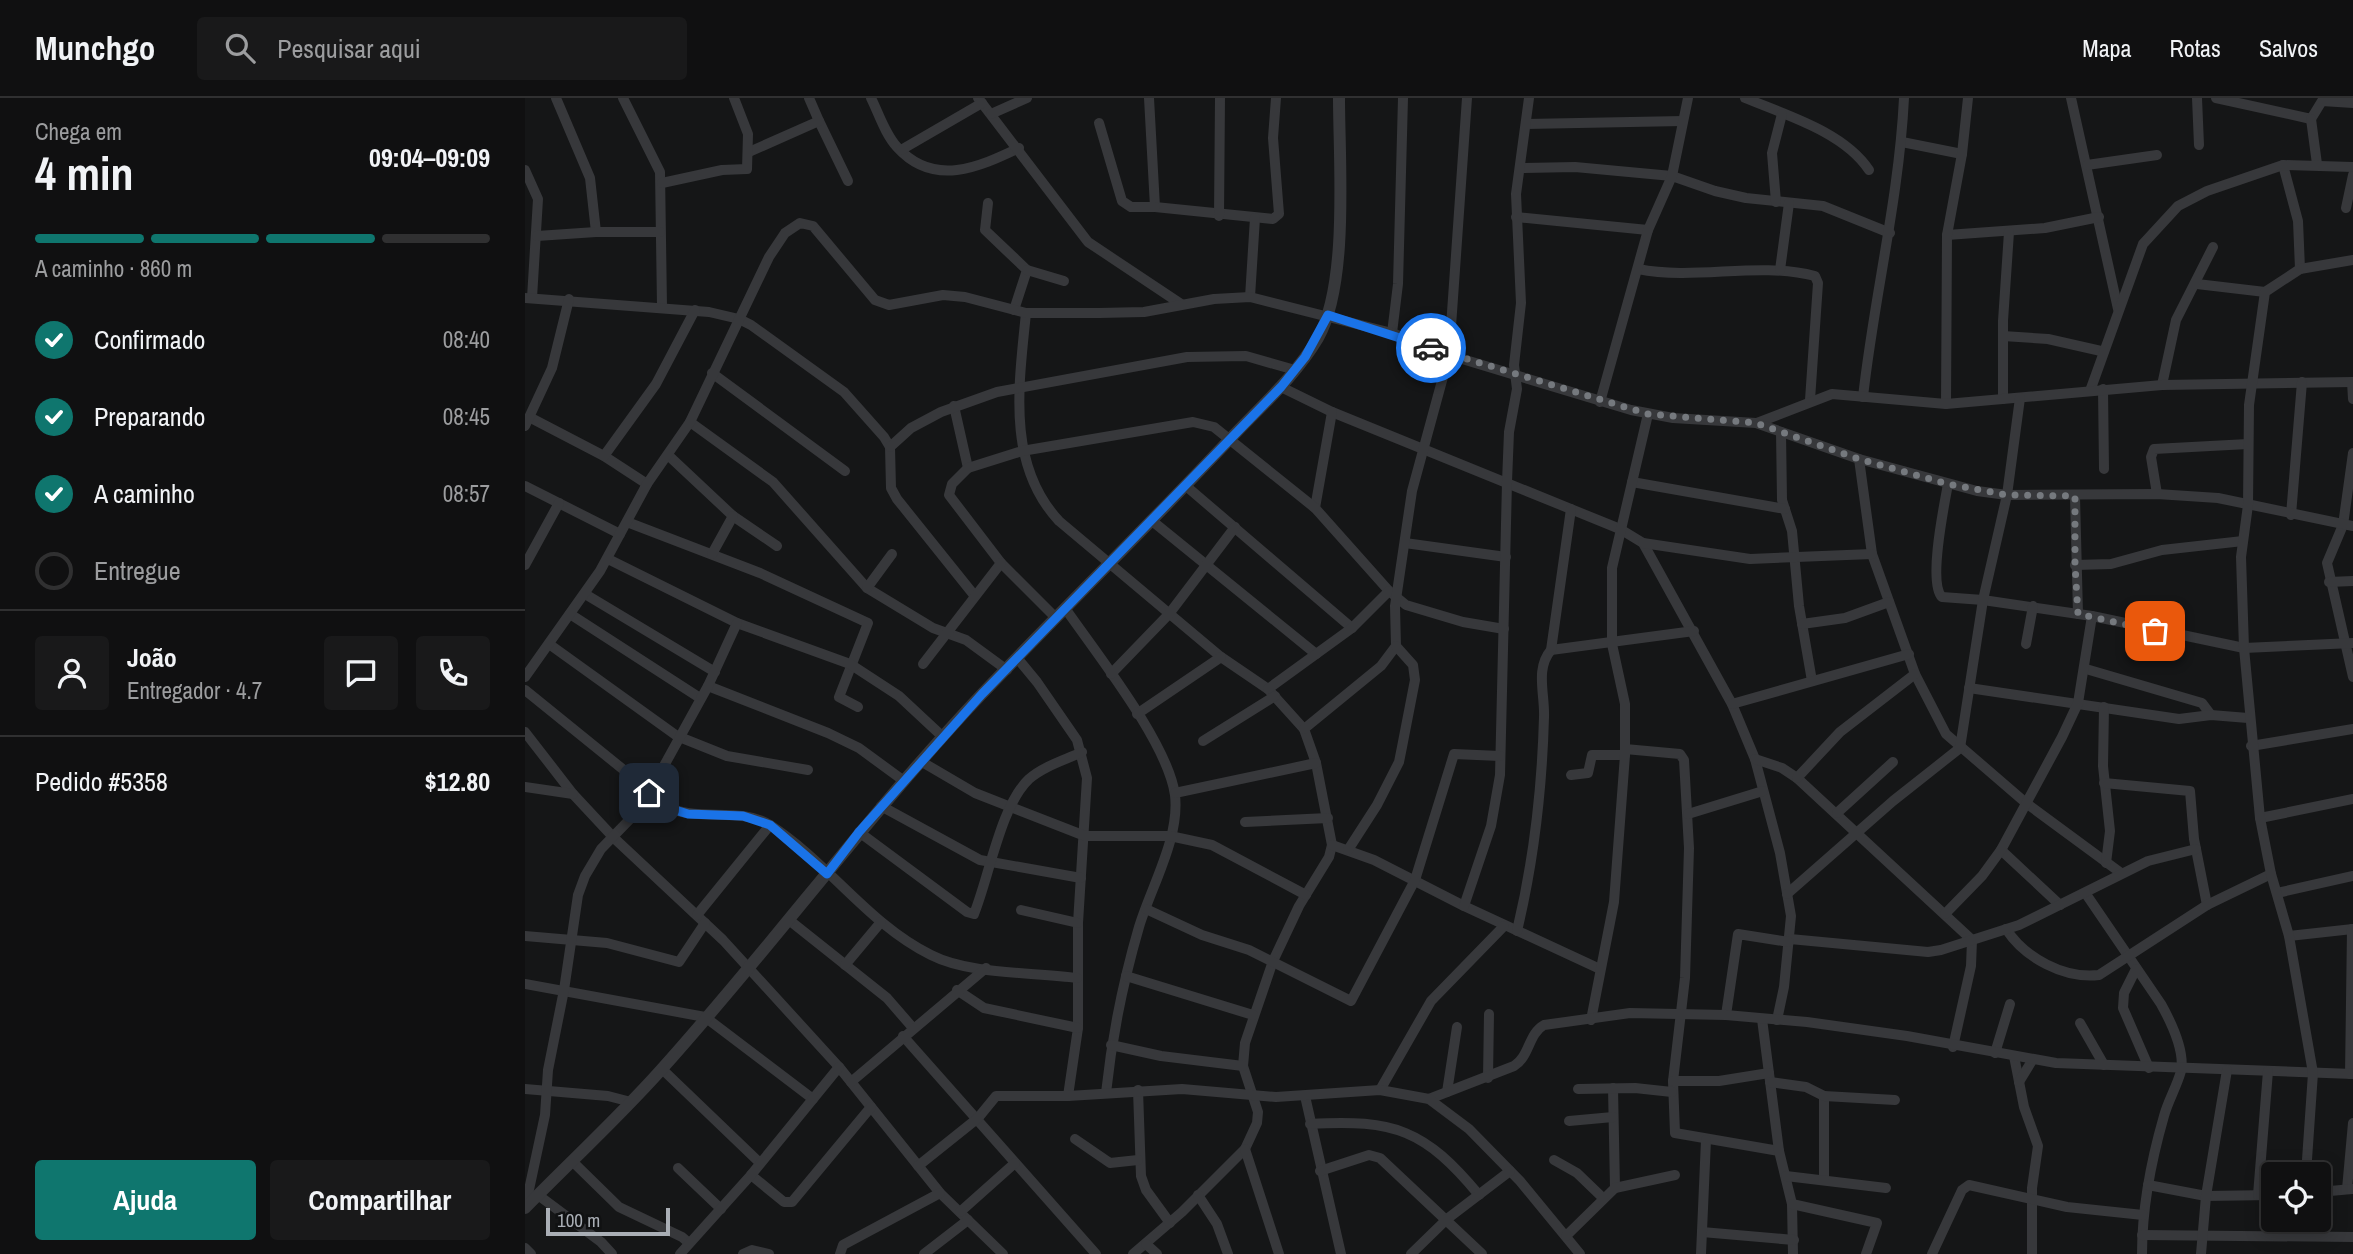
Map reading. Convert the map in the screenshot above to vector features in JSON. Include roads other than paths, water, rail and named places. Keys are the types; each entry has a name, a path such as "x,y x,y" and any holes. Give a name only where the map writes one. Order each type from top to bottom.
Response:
{"street":[{"path":"556,98 590,178 596,232"},
{"path":"623,98 651,150 662,183 662,306"},
{"path":"662,183 722,170 745,171 749,152 748,134 734,98"},
{"path":"809,98 848,181"},
{"path":"871,98 891,139 901,150 932,167 965,171 1019,148"},
{"path":"991,114 1027,98"},
{"path":"1149,98 1154,207"},
{"path":"1219,216 1220,98"},
{"path":"1099,123 1122,201 1131,207 1154,207 1219,216 1279,217 1273,138 1276,98"},
{"path":"530,1200 573,1161 662,1069 789,920 881,806 943,737 1295,370 1318,337 1328,315 1337,249 1339,98"},
{"path":"1392,333 1398,284 1403,98"},
{"path":"1348,850 1377,805 1399,762 1415,680 1413,665 1397,646 1392,594 1405,543 1412,491 1422,448 1449,355 1467,98"},
{"path":"1464,906 1491,826 1500,756 1509,432 1517,390 1515,376 1521,303 1516,217 1529,98"},
{"path":"1600,402 1647,230 1672,176 1688,98"},
{"path":"1745,98 1851,150 1869,170"},
{"path":"1863,397 1869,344 1890,233 1902,142 1904,98"},
{"path":"1946,404 1947,235 1962,153 1968,98"},
{"path":"2071,98 2118,309"},
{"path":"2197,98 2199,145"},
{"path":"2216,98 2311,119"},
{"path":"2317,164 2311,119 2322,99 2353,103"},
{"path":"901,150 980,100 1088,242 1181,304"},
{"path":"1776,202 1772,153 1782,114"},
{"path":"749,152 819,121"},
{"path":"1526,124 1683,121"},
{"path":"1902,142 1962,153"},
{"path":"2087,165 2157,155"},
{"path":"2283,165 2298,221 2301,269"},
{"path":"2090,391 2101,351 2143,244 2163,219 2178,206 2207,191 2283,165 2353,167"},
{"path":"1520,168 1575,167 1672,176 1715,191 1776,202 1823,206 1890,233"},
{"path":"525,170 538,199 537,236 528,298 662,306 739,318 843,393 890,447 891,488 974,595"},
{"path":"2346,208 2353,175"},
{"path":"988,203 985,230 1027,270 1065,281"},
{"path":"1780,270 1789,203"},
{"path":"1516,217 1647,230"},
{"path":"1947,235 2045,228 2099,217"},
{"path":"1249,297 1255,218"},
{"path":"525,677 608,559 646,485 669,456 690,422 769,257 785,233 800,223 813,226 882,304 907,303 943,295 1026,313 1144,312 1181,304 1249,297 1392,333 1449,355 1600,402 1648,414 1756,423 1859,459 1948,484 2007,495 2157,494 2218,498 2348,525"},
{"path":"537,236 660,232"},
{"path":"2003,399 2003,336 2009,232"},
{"path":"2162,385 2172,331 2213,247"},
{"path":"2197,284 2265,292 2301,269 2353,260"},
{"path":"1638,269 1660,274 1780,270 1818,278 1810,400"},
{"path":"1014,310 1027,270"},
{"path":"2265,292 2251,383 2248,505 2243,541 2244,648 2248,718 2260,818 2270,874 2289,936 2313,1073 2307,1162"},
{"path":"569,299 552,368 528,422 604,456 646,485"},
{"path":"604,456 656,384 695,310"},
{"path":"1026,313 1019,391 1022,451 1053,514 1221,657 1271,693 1304,729 1316,763 1332,845 1322,870 1306,895 1273,961 1253,1015 1245,1043 1243,1066 1258,1112 1257,1123 1245,1149 1170,1223 1133,1254"},
{"path":"2003,336 2048,338 2101,351"},
{"path":"890,447 911,428 954,406 997,393 1187,358 1246,356 1295,370"},
{"path":"712,373 845,471"},
{"path":"2291,515 2302,382"},
{"path":"1756,423 1778,417 1810,400 1832,394 1946,404 2162,385 2353,382 2353,399"},
{"path":"1281,387 1332,412 1620,529 1643,543 1738,558 1795,559 1872,554"},
{"path":"2103,389 2104,469"},
{"path":"1787,894 1858,831 1960,748 1983,600 2007,495 2019,398"},
{"path":"954,406 968,468"},
{"path":"1315,508 1332,412"},
{"path":"1591,1020 1614,902 1625,752 1625,704 1612,644 1612,568 1648,414"},
{"path":"690,422 773,482 867,588 933,628 966,640 1007,670"},
{"path":"1106,1093 1111,1045 1126,976 1170,836 1175,793 1162,759 1111,674 1060,613 1002,563 949,495 952,484 968,468 1022,451 1193,422 1214,427 1315,508 1392,594 1416,609 1433,615 1504,629"},
{"path":"1781,432 1785,509 1792,531 1802,624 1812,681"},
{"path":"2157,494 2151,457 2154,449 2248,444"},
{"path":"2353,453 2348,525 2328,558 2329,582 2348,643 2353,677"},
{"path":"669,456 733,516 777,546"},
{"path":"1859,459 1872,554 1915,674 1946,734 2026,803 2121,873"},
{"path":"1632,482 1785,509"},
{"path":"1948,484 1940,537 1939,595 2092,616 2244,648 2348,643"},
{"path":"525,486 620,534"},
{"path":"1186,486 1352,628"},
{"path":"2075,496 2078,614"},
{"path":"525,565 559,503"},
{"path":"1517,930 1536,839 1544,715 1541,664 1551,650 1571,509"},
{"path":"712,554 733,516"},
{"path":"1151,520 1204,567 1316,654"},
{"path":"627,522 814,596 868,624 850,664 839,698 858,707"},
{"path":"1111,674 1169,614 1235,527"},
{"path":"2075,565 2112,564 2162,550 2243,541"},
{"path":"1405,543 1506,557"},
{"path":"1643,543 1732,704 1755,759 1780,853 1791,916 1777,1020"},
{"path":"867,588 892,554"},
{"path":"608,559 737,624 850,664 883,685 943,737"},
{"path":"923,664 974,595 1002,563"},
{"path":"2329,582 2353,581"},
{"path":"585,594 715,672"},
{"path":"1203,740 1271,693 1392,594"},
{"path":"1802,624 1846,618 1889,602"},
{"path":"2026,644 2033,606"},
{"path":"570,614 700,698"},
{"path":"1945,914 1982,876 2001,850 2078,703 2086,669 2092,616"},
{"path":"530,1200 554,1032 565,990 585,876 601,849 614,838 649,793 677,736 708,686 737,624"},
{"path":"1551,650 1612,644 1693,631"},
{"path":"549,643 677,736 727,756 808,770"},
{"path":"1304,729 1381,666 1397,646"},
{"path":"1732,704 1909,654"},
{"path":"1137,715 1221,657"},
{"path":"1018,659 1048,696 1082,752 1088,799 1078,923 1078,1028 1068,1096"},
{"path":"2086,669 2202,703 2211,715"},
{"path":"1797,778 1840,732 1915,674"},
{"path":"708,686 828,733 859,748 904,781"},
{"path":"1969,688 2179,719 2211,715 2248,718"},
{"path":"525,691 672,809 688,814 743,816 770,825 881,922 932,956 986,968 1077,978"},
{"path":"2104,707 2104,783 2110,831 2106,863"},
{"path":"2251,746 2353,729"},
{"path":"525,732 572,794 748,968 839,1067 940,1193 1003,1254"},
{"path":"859,832 971,915 992,864 1009,808 1030,779 1082,752"},
{"path":"1571,775 1588,773 1593,755 1625,752 1683,756 1688,814 1685,978 1672,1087 1675,1133 1779,1152"},
{"path":"1146,909 1202,935 1273,961 1351,1001 1415,880 1454,754 1500,756"},
{"path":"1755,759 1782,768 1797,778 1858,831 1972,940 1971,966 1953,1046"},
{"path":"922,762 950,781 1009,808 1085,836 1170,836 1226,850 1306,895"},
{"path":"1837,813 1893,762"},
{"path":"1175,793 1316,763"},
{"path":"2104,783 2190,791 2196,849 2207,905"},
{"path":"525,788 572,794"},
{"path":"1688,814 1763,792"},
{"path":"2260,818 2353,799"},
{"path":"881,806 968,854 992,864 1081,878"},
{"path":"1245,822 1328,818"},
{"path":"697,915 770,825"},
{"path":"1332,845 1415,880 1504,926 1599,969"},
{"path":"1726,1015 1738,934 1789,941 1928,952 2006,929 2085,894 2121,873 2155,858 2196,849"},
{"path":"2001,850 2060,905"},
{"path":"2006,929 2018,948 2028,954 2086,976 2106,972 2207,905 2270,874"},
{"path":"2277,893 2353,876"},
{"path":"2085,894 2171,1023 2181,1069 2163,1118 2148,1185 2141,1254"},
{"path":"1021,910 1078,923"},
{"path":"789,920 887,998 913,1028"},
{"path":"845,965 881,922"},
{"path":"525,936 607,943 679,962 705,923"},
{"path":"1380,1090 1431,1000 1504,926"},
{"path":"1429,1099 1488,1078 1523,1060 1539,1027 1630,1013 1726,1015 1777,1020 1907,1036 2033,1059 2149,1068 2351,1074 2352,929 2289,936"},
{"path":"851,1082 986,968"},
{"path":"2136,969 2124,993 2123,1008 2149,1068"},
{"path":"1126,976 1253,1015"},
{"path":"525,984 705,1017 813,1098"},
{"path":"957,990 984,1008 1078,1028"},
{"path":"1995,1053 2010,1004"},
{"path":"1488,1078 1489,1014"},
{"path":"1762,1019 1779,1152 1793,1204 1793,1254"},
{"path":"2080,1023 2104,1065"},
{"path":"1447,1093 1457,1027"},
{"path":"903,1036 978,1118 1014,1163 1071,1222 1096,1254"},
{"path":"1111,1045 1174,1058 1243,1066"},
{"path":"2014,1056 2038,1146 2032,1254"},
{"path":"2019,1082 2033,1059"},
{"path":"680,1254 751,1175 839,1067"},
{"path":"662,1069 760,1163"},
{"path":"2201,1254 2206,1196 2227,1070"},
{"path":"2148,1185 2206,1196 2258,1195 2268,1072"},
{"path":"1578,1088 1672,1087 1769,1077 1806,1087 1825,1096 1895,1100"},
{"path":"1613,1088 1615,1188"},
{"path":"525,1089 608,1096 631,1102"},
{"path":"918,1166 978,1118 996,1096 1068,1096 1182,1089 1305,1096 1380,1090 1429,1099 1469,1129 1510,1171 1580,1254"},
{"path":"1138,1090 1138,1160 1146,1190 1170,1223"},
{"path":"1305,1096 1341,1254"},
{"path":"1824,1179 1825,1096"},
{"path":"751,1175 784,1202 792,1202 871,1107"},
{"path":"1569,1121 1613,1117"},
{"path":"1310,1124 1360,1123 1413,1135 1460,1172 1479,1195"},
{"path":"2331,1191 2350,1189 2353,1123"},
{"path":"1075,1139 1110,1163 1138,1160"},
{"path":"1701,1254 1706,1140"},
{"path":"1245,1149 1279,1254"},
{"path":"1320,1171 1376,1156 1482,1254"},
{"path":"1554,1160 1577,1173 1603,1198"},
{"path":"573,1161 619,1207 682,1237 689,1243"},
{"path":"924,1254 1014,1163"},
{"path":"678,1168 721,1209"},
{"path":"1411,1254 1447,1219 1510,1171"},
{"path":"1566,1236 1615,1188 1675,1175"},
{"path":"1786,1175 1886,1188"},
{"path":"1932,1254 1965,1187 1979,1186 2081,1209 2143,1215"},
{"path":"840,1254 843,1245 940,1193"},
{"path":"1198,1195 1217,1224 1229,1254"},
{"path":"530,1200 601,1242 612,1254"},
{"path":"1793,1204 1877,1223 1866,1254"},
{"path":"1702,1232 1794,1240"},
{"path":"2142,1236 2353,1237"},
{"path":"1146,1244 1157,1254"},
{"path":"525,1248 531,1254"},
{"path":"743,1254 752,1250 769,1254"}]}
